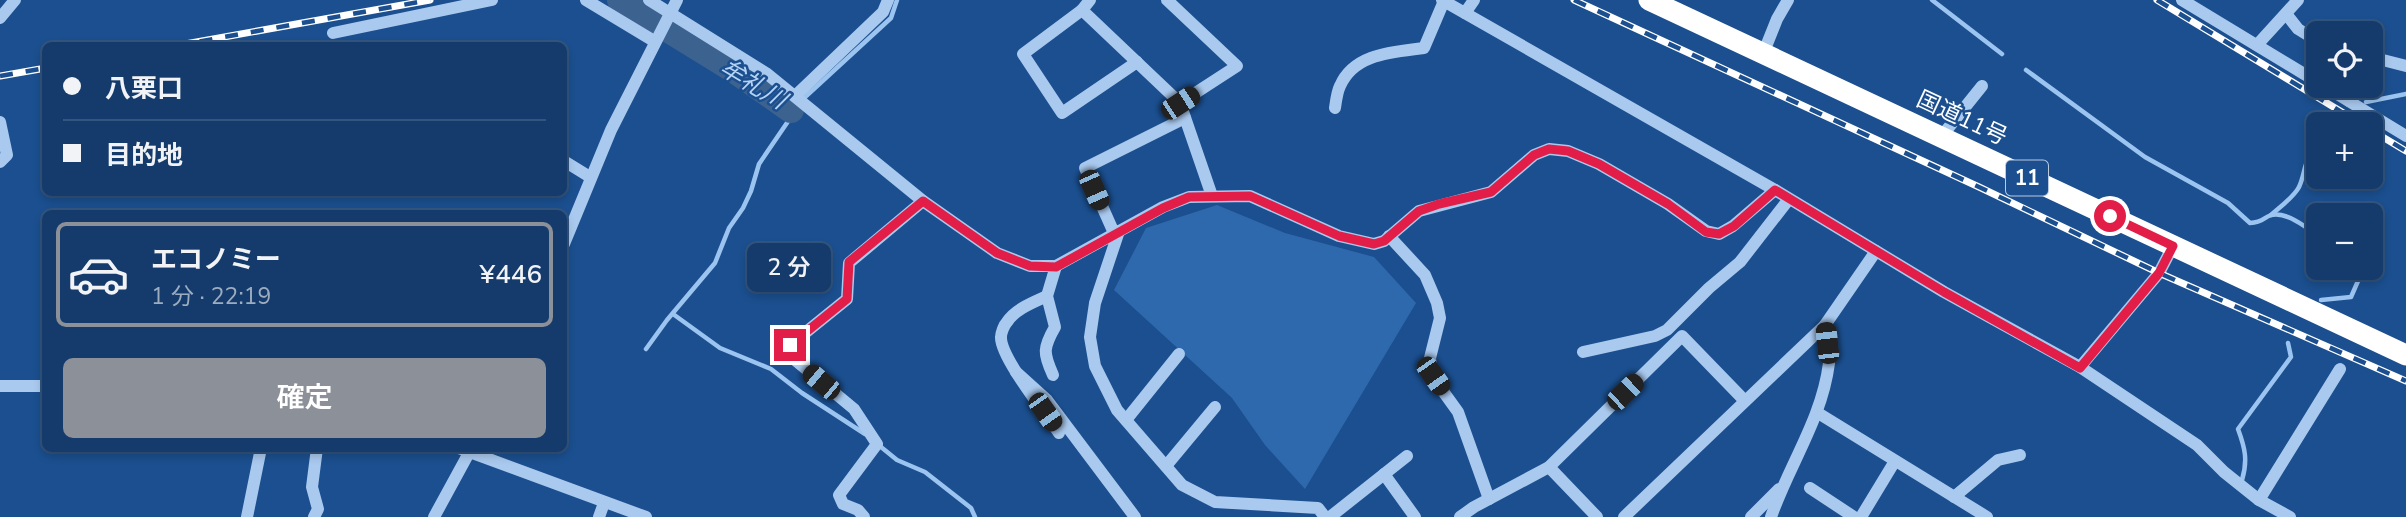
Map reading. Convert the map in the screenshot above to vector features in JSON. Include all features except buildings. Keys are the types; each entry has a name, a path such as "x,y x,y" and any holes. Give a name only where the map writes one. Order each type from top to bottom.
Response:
{"highway":[{"name":"国道11号","path":"1649,0 1675,5 1763,54 2406,355"}],"street":[{"path":"0,18 15,0"},
{"path":"333,33 492,0"},
{"path":"586,0 655,40"},
{"path":"649,0 766,73 923,201 997,253 1030,266 1056,267 1117,232 1189,197 1250,196 1339,236 1374,244 1389,236 1419,211 1491,192 1534,155 1549,149 1568,151 1599,164 1668,204 1706,232 1719,234 1734,226 1775,190"},
{"path":"567,236 590,177 677,0"},
{"path":"796,95 883,12 888,0"},
{"path":"1167,0 1237,66 1180,103"},
{"path":"1465,13 1474,0"},
{"path":"1763,54 1788,0"},
{"path":"2182,0 2306,75"},
{"path":"2257,45 2298,0"},
{"path":"1335,108 1340,86 1350,71 1363,61 1382,54 1424,48 1443,1 2080,368 2197,445 2224,472 2259,500 2290,517"},
{"path":"1137,62 1062,113 1023,54 1086,5 1137,62 1180,103 1212,197"},
{"path":"2287,15 2298,29 2306,34"},
{"path":"2383,61 2406,66"},
{"path":"1941,137 1982,86"},
{"path":"2344,98 2406,136"},
{"path":"1185,118 1085,168 1117,232 1096,303 1090,337 1095,366 1117,410 1182,485 1215,502 1318,508 1327,517 1407,456"},
{"path":"0,122 7,155 0,162"},
{"path":"567,162 590,177"},
{"path":"1583,352 1655,336 1667,330 1709,288 1740,262 1789,199"},
{"path":"864,517 858,510 843,504 839,495 877,444 854,409 789,355 790,345 847,299 849,262 923,201"},
{"path":"1389,236 1425,275 1437,303 1440,318 1430,358 1433,376 1458,412 1489,499"},
{"path":"2080,368 2159,273 2173,246"},
{"path":"1624,517 1825,325 1876,251"},
{"path":"1053,375 1044,355 1047,341 1055,327 1048,296 1056,267"},
{"path":"1048,296 1007,320 1000,335 1003,349 1016,372 1059,433"},
{"path":"1771,517 1782,487 1818,413 1829,361 1825,325"},
{"path":"1460,517 1549,467 1682,336 1745,401"},
{"path":"1126,420 1179,354"},
{"path":"2259,500 2340,369"},
{"path":"1016,372 1047,400 1135,517"},
{"path":"0,386 42,386"},
{"path":"1166,466 1215,407"},
{"path":"1818,413 1987,517"},
{"path":"247,517 260,452"},
{"path":"314,517 318,509 312,487 316,452"},
{"path":"434,517 465,452"},
{"path":"474,452 646,517"},
{"path":"1954,497 1998,460 2020,455"},
{"path":"1861,517 1895,461"},
{"path":"1549,467 1597,517"},
{"path":"1384,474 1415,517"},
{"path":"1751,517 1782,487"},
{"path":"1810,488 1854,517"},
{"path":"599,517 604,503"}],"shaded area":[{"path":"1217,205 1285,233 1374,257 1416,303 1305,489 1265,445 1232,398 1114,290 1146,228"}],"waterway":[{"name":"牟礼川","path":"620,0 737,72 791,110"},
{"path":"646,349 715,263 729,228 751,191 759,164 791,117 791,110 891,18 897,0"},
{"path":"1932,0 2002,54"},
{"path":"2026,70 2145,157 2228,203 2250,223 2277,214 2306,228"},
{"path":"2366,102 2406,94"},
{"path":"2271,215 2297,191 2306,164"},
{"path":"2321,300 2351,297 2358,280"},
{"path":"673,314 720,348 771,369 802,393 865,434"},
{"path":"2242,480 2245,454 2238,429 2291,357 2288,343"},
{"path":"881,447 897,460 925,472 971,508 975,517"}],"railway":[{"path":"196,42 430,0"},
{"path":"1574,0 2159,273 2406,381"},
{"path":"2157,0 2342,112"},
{"path":"0,76 42,69"},
{"path":"2383,137 2406,151"}],"route":[{"path":"790,345 847,299 849,262 923,201 997,253 1030,266 1056,267 1119,231 1189,197 1250,196 1339,236 1374,244 1384,241 1419,211 1491,192 1534,155 1549,149 1568,151 1599,164 1668,204 1706,232 1719,234 1734,226 1775,190 1944,292 2080,368 2159,273 2173,246 2110,216"}]}
